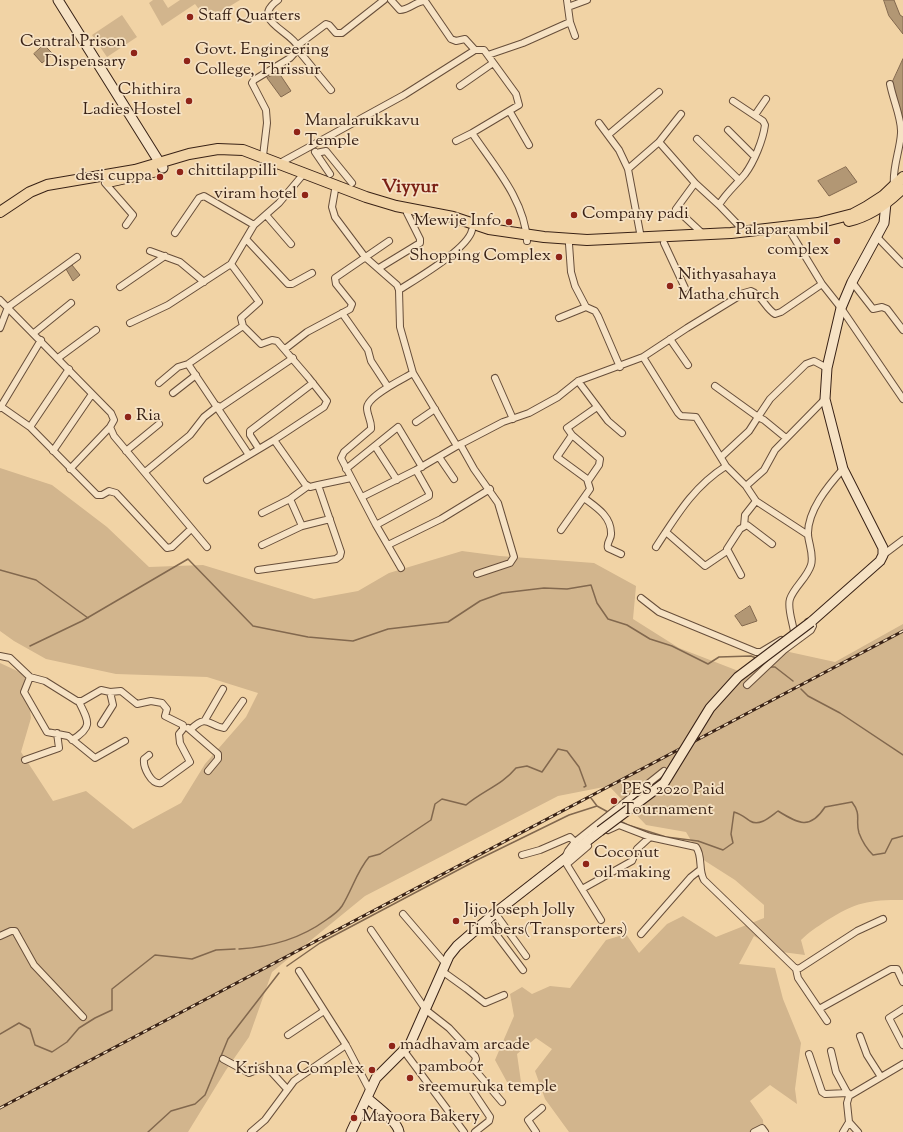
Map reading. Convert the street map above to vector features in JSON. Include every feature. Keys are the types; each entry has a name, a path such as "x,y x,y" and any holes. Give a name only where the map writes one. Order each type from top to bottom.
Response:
{"main road":[{"path":"58,0 162,166"},
{"path":"22,199 53,190 138,177 189,154 218,149 243,150 381,202 453,217 489,229 526,238 569,244 615,245 664,243 791,233 854,220 884,200 899,187 903,177"},
{"path":"271,161 301,177 380,207 443,220 472,230 507,239 526,238 587,240 641,238 704,235 794,227 837,219 884,200"},
{"path":"0,212 22,199 30,192 47,186 162,166"},
{"path":"351,1132 367,1098 369,1089 376,1078 404,1051 412,1038 426,1010 443,967 457,946 495,913 565,862 600,831 664,783 710,708 738,677 811,622 880,561 883,555 883,548 843,469 825,399 827,368 841,308 852,282 884,223 884,200"},
{"path":"367,1098 393,1122 399,1129 399,1132"}],"street":[{"path":"278,0 270,6 267,11 268,16 271,21 298,47 331,90"},
{"path":"384,0 342,33 336,33 329,25 326,24 274,69 254,80 252,83 266,110 271,161 311,145 404,96 475,50 484,50 520,101 517,108 456,141"},
{"path":"391,0 400,10 404,10 421,1 425,1 451,39 456,41 465,39 475,50"},
{"path":"567,0 570,22 576,36"},
{"path":"568,7 587,0"},
{"path":"488,55 523,43 570,22"},
{"path":"460,86 494,63"},
{"path":"890,84 901,123 901,135 895,167 899,187"},
{"path":"608,135 658,92"},
{"path":"755,115 766,99"},
{"path":"719,205 724,196 752,164 765,124 755,115 733,101"},
{"path":"510,112 529,145"},
{"path":"628,170 659,142 681,114"},
{"path":"599,123 619,150 628,170 641,238"},
{"path":"728,130 754,156"},
{"path":"472,133 514,195 524,221 526,238"},
{"path":"697,139 739,180"},
{"path":"659,142 695,183 719,205 744,232"},
{"path":"311,145 330,174"},
{"path":"316,153 326,151 352,183"},
{"path":"130,323 168,305 231,264 254,225 266,215 301,177"},
{"path":"105,183 133,215 126,225"},
{"path":"695,183 676,208 704,235"},
{"path":"335,190 332,212 365,257 394,281 399,290 400,327 413,373 474,469 490,489 498,503 514,557 510,563 477,574"},
{"path":"175,233 199,198 204,196 254,225"},
{"path":"379,268 420,243 420,239 407,213"},
{"path":"266,215 291,244"},
{"path":"399,290 443,262 470,236 472,230"},
{"path":"791,233 822,284 841,308 903,399"},
{"path":"877,237 903,264"},
{"path":"246,239 288,284 312,273"},
{"path":"285,349 307,332 350,309 352,304 336,284 335,278 389,240"},
{"path":"664,243 685,288"},
{"path":"569,244 571,272 575,286 586,307"},
{"path":"150,251 184,264 204,282"},
{"path":"0,328 8,308 77,256"},
{"path":"120,286 165,256"},
{"path":"207,480 274,440 326,404 325,398 275,339 263,344 258,342 243,326 241,318 259,302 231,264"},
{"path":"852,282 873,309 882,307 887,309 903,330"},
{"path":"362,497 440,457 459,445 529,413 558,397 578,381 620,367 643,357 744,293 751,291 757,293 775,314 781,312 822,284"},
{"path":"0,300 41,340 114,417 110,427 70,469"},
{"path":"34,333 71,303"},
{"path":"559,318 586,307 591,308 598,316 620,367"},
{"path":"342,313 368,350 371,361 388,387"},
{"path":"159,383 178,367 188,364 243,326"},
{"path":"58,358 96,330"},
{"path":"670,339 688,365"},
{"path":"41,340 0,407 30,427 97,495 102,495 109,491 116,493 167,548 172,547 191,529"},
{"path":"643,357 678,413 681,416 696,417 726,466 746,486 756,501 808,535"},
{"path":"145,472 190,435 204,417 292,358"},
{"path":"721,457 745,435 770,399 806,364 814,361 827,368"},
{"path":"188,364 249,455"},
{"path":"30,427 69,369"},
{"path":"401,568 376,525 341,458 342,455 371,429 367,409 368,403 388,387 413,373"},
{"path":"173,393 196,376"},
{"path":"495,378 513,419"},
{"path":"578,381 597,407 622,434"},
{"path":"259,449 250,435 250,431 313,383"},
{"path":"715,386 764,420 786,438"},
{"path":"53,451 92,394"},
{"path":"746,486 764,470 776,450 786,438 825,399"},
{"path":"588,481 599,466 600,459 572,435 568,430 568,426 597,407"},
{"path":"416,422 435,409"},
{"path":"126,451 159,424"},
{"path":"110,427 114,436 126,451 207,547"},
{"path":"346,469 399,428 419,468 429,493 428,496 376,525"},
{"path":"561,530 590,489 588,481 557,457 572,435"},
{"path":"274,440 308,486"},
{"path":"375,446 397,480"},
{"path":"440,457 454,479"},
{"path":"656,547 689,498 707,478 726,466"},
{"path":"794,632 790,599 811,565 812,557 808,535 809,524 818,504 831,483 843,469"},
{"path":"262,513 290,499 308,486 351,478"},
{"path":"258,570 318,563 339,558 341,552 318,485"},
{"path":"388,545 441,519 490,489"},
{"path":"584,498 606,517 611,533 607,544 608,548 621,554"},
{"path":"290,499 302,526"},
{"path":"666,532 705,566 727,551 729,543 744,526 745,515 756,501"},
{"path":"262,545 302,526 330,519"},
{"path":"744,526 751,527 772,544"},
{"path":"883,555 903,540"},
{"path":"727,551 741,575"},
{"path":"641,598 659,612 756,652 760,652 794,632 806,622 811,622 813,626 811,630 784,650 747,685"},
{"path":"0,656 10,658 30,677 44,681 72,700 80,702 101,690 110,692 121,691 137,704 151,701 162,703 167,709 165,716 191,729 218,754 218,759 208,771"},
{"path":"30,677 24,692 45,730 66,735 95,758 125,741"},
{"path":"205,720 223,689"},
{"path":"101,724 113,705 110,692"},
{"path":"191,729 199,722 205,720 224,728 243,701"},
{"path":"72,740 86,731 88,727 87,717 80,702"},
{"path":"149,754 144,759 144,762 153,781 157,784 161,783 188,765 189,760 179,740 179,734 183,729 183,725"},
{"path":"25,760 56,749 60,746 58,733"},
{"path":"601,920 565,862 568,851 575,842 607,819 618,808 664,771"},
{"path":"565,862 617,825 650,837 696,847 699,855 700,870 704,880 710,888 796,969 798,978 827,1021"},
{"path":"582,889 632,861 637,849 650,837"},
{"path":"522,855 570,838 575,842"},
{"path":"641,934 691,877 700,870"},
{"path":"495,913 526,956"},
{"path":"403,914 443,967 485,1003 504,995"},
{"path":"796,969 800,968 857,931 883,919"},
{"path":"486,921 523,970"},
{"path":"370,930 426,1010 449,1028 475,1056 476,1059 473,1065 475,1070 502,1102"},
{"path":"0,936 15,931 34,964 83,1017"},
{"path":"819,1009 891,969 897,969 903,982"},
{"path":"299,971 346,1045 369,1089"},
{"path":"903,1009 890,1016 889,1020 903,1045"},
{"path":"288,1035 324,1011"},
{"path":"860,1036 867,1055 881,1077"},
{"path":"251,1132 265,1120 287,1089 308,1070 346,1045"},
{"path":"404,1051 464,1132"},
{"path":"831,1051 836,1072 849,1094 847,1103 849,1122 858,1132"},
{"path":"808,1054 822,1092 825,1094 849,1094 903,1064"},
{"path":"223,1059 249,1073 266,1066 287,1089"},
{"path":"472,1090 490,1117 489,1121 475,1132"},
{"path":"536,1132 528,1120 542,1108"},
{"path":"843,1132 849,1122"},
{"path":"754,1132 762,1128 765,1132"}],"shaded area":[{"path":"153,0 163,0 168,8 180,0 240,0 207,20 195,4 162,26 149,3"},
{"path":"884,0 894,0 900,15 903,17 903,34 889,16"},
{"path":"122,15 137,37 107,57 92,35"},
{"path":"44,45 53,54 42,63 34,54"},
{"path":"903,59 903,126 892,83"},
{"path":"279,73 291,91 281,97 267,78"},
{"path":"846,167 857,182 829,196 818,181"},
{"path":"72,265 80,275 73,281 66,269"},
{"path":"0,468 52,485 107,527 149,567 203,565 314,599 358,591 389,573 462,551 500,556 594,563 636,586 633,619 679,648 741,672 771,648 835,662 903,624 903,900 863,903 836,915 807,934 801,940 805,955 782,952 754,936 739,964 775,968 783,999 801,1043 795,1089 797,1104 770,1085 750,1101 763,1120 764,1132 569,1132 545,1099 535,1071 552,1049 536,1038 517,1054 521,1082 507,1082 495,1060 514,1016 510,994 522,987 532,994 550,986 570,988 606,940 626,934 639,953 667,924 683,916 716,937 764,918 764,905 735,880 702,859 686,832 646,825 609,786 558,796 365,896 272,972 249,1037 226,1070 188,1132 0,1132 0,663 26,675 31,718 21,752 53,801 86,791 133,829 181,803 205,764 246,717 258,693 207,677 116,674 46,659 14,641 0,631"},
{"path":"750,606 757,621 742,626 735,616"}],"waterway":[{"path":"30,646 82,621 188,559 253,626 308,637 353,641 388,629 448,622 480,601 502,593 544,588 567,589 591,585 597,603 608,619 627,625 650,639 672,646 708,664 719,657 751,656 756,658"},
{"path":"0,570 36,580 88,618"},
{"path":"770,667 775,667 793,681"},
{"path":"801,689 808,696 840,713 903,755"},
{"path":"239,949 285,941 316,927 333,915 342,906 361,868 369,857 380,854 431,820 435,804 442,799 466,805 505,779 516,768 527,766 542,772 558,749 567,751 579,767 586,786 584,787"},
{"path":"591,798 597,806 608,812"},
{"path":"620,821 666,837 698,841 723,850 733,843 731,834 734,812 750,821 758,823 778,811 798,822 809,822 820,814 825,807 852,802 858,814 859,833 865,845 873,855 885,853 892,839 903,836"},
{"path":"287,966 320,943 475,861 569,815 597,806"},
{"path":"0,1034 19,1023 30,1029 35,1045 52,1052 67,1042 79,1028 112,1010 112,989 155,955 192,959 216,950 235,949"},
{"path":"148,1132 171,1111 195,1104 205,1095 228,1039 279,973"}],"railway":[{"path":"0,1108 903,631"}],"place":[{"name":"Staff Quarters","path":"190,17"},
{"name":"Central Prison Dispensary","path":"134,53"},
{"name":"Govt. Engineering College, Thrissur","path":"187,61"},
{"name":"Chithira Ladies Hostel","path":"189,101"},
{"name":"Manalarukkavu Temple","path":"297,132"},
{"name":"chittilappilli","path":"180,172"},
{"name":"desi cuppa","path":"160,177"},
{"name":"viram hotel","path":"305,195"},
{"name":"Company padi","path":"574,215"},
{"name":"Mewije Info","path":"509,222"},
{"name":"Palaparambil complex","path":"837,241"},
{"name":"Shopping Complex","path":"559,257"},
{"name":"Nithyasahaya Matha church","path":"670,286"},
{"name":"Ria","path":"128,417"},
{"name":"PES 2020 Paid Tournament","path":"614,801"},
{"name":"Coconut oil making","path":"586,864"},
{"name":"Jijo Joseph Jolly Timbers(Transporters)","path":"456,921"},
{"name":"madhavam arcade","path":"392,1046"},
{"name":"Krishna Complex","path":"372,1070"},
{"name":"pamboor sreemuruka temple","path":"410,1078"},
{"name":"Mayoora Bakery","path":"354,1118"}],"district":[{"name":"Viyyur","path":"410,189"}]}
